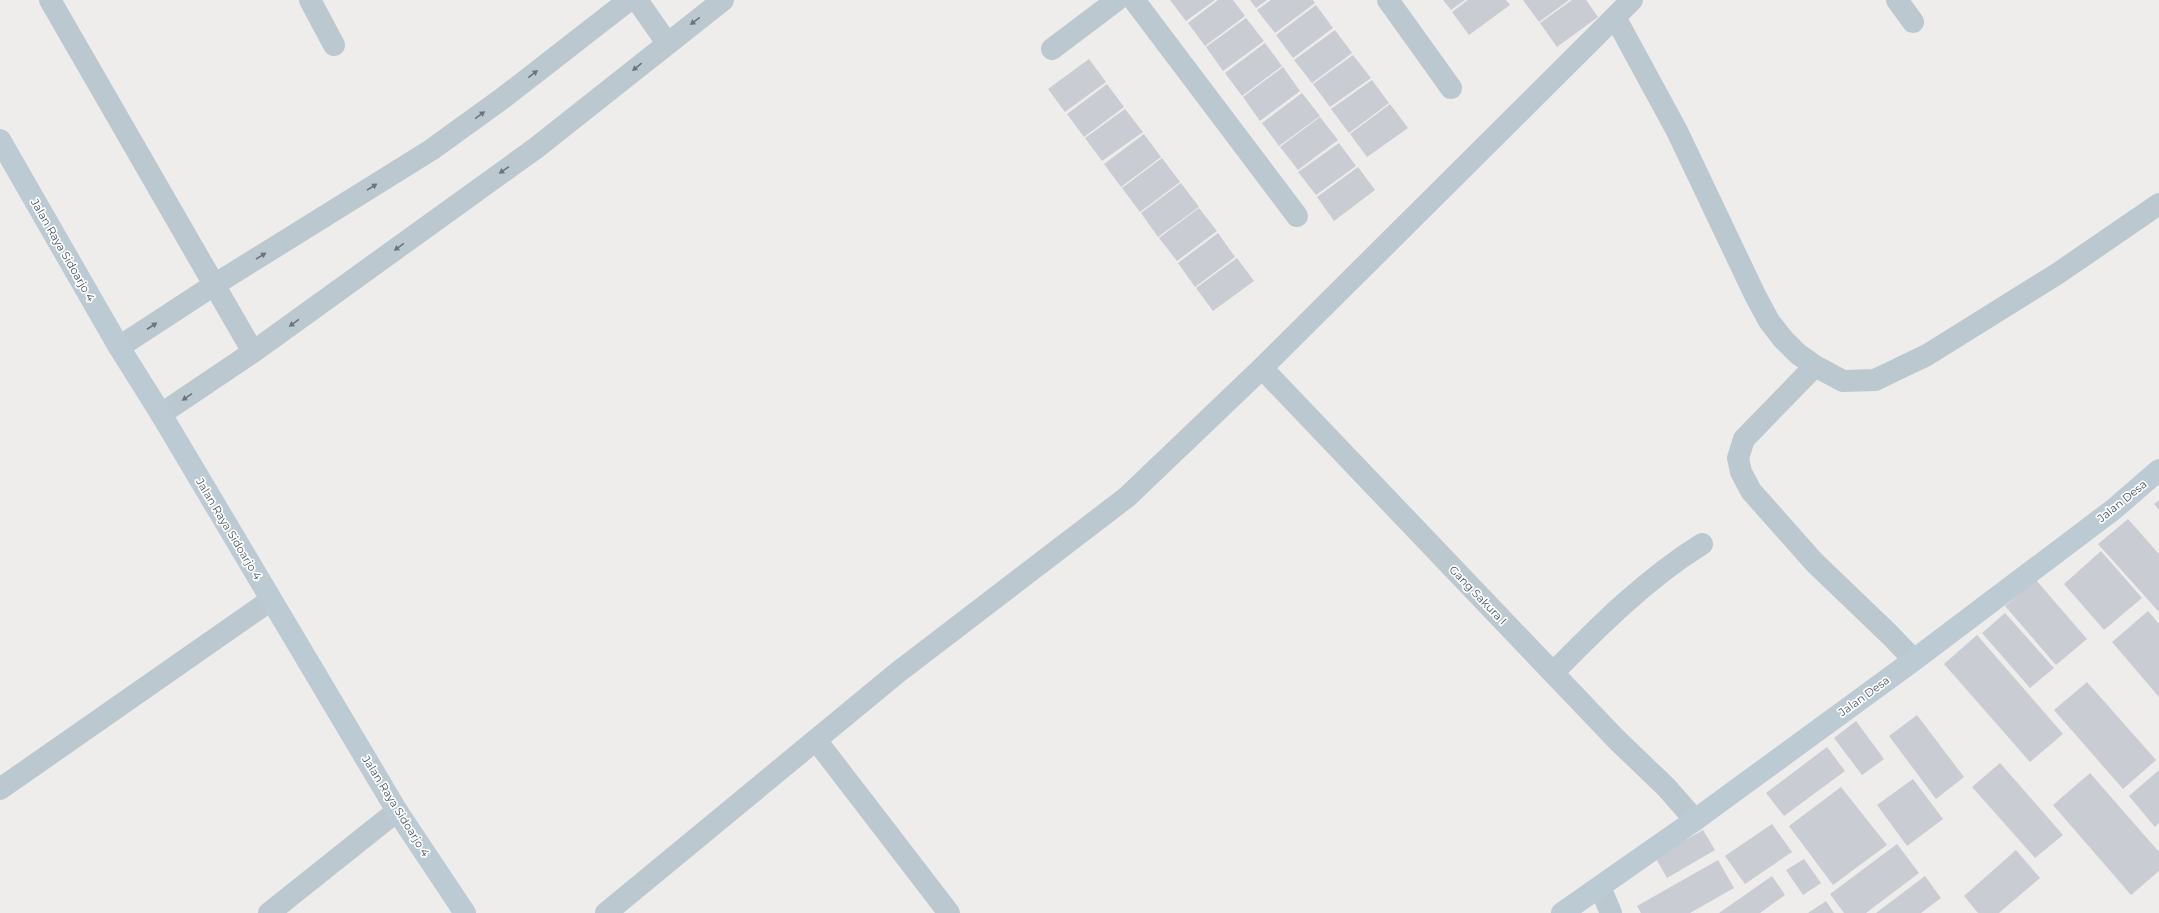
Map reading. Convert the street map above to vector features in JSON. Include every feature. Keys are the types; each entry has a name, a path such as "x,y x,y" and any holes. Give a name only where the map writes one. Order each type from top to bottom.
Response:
{"street":[{"path":"50,0 253,352"},
{"path":"310,0 334,45"},
{"path":"119,347 214,285 431,150 503,98 629,0"},
{"path":"637,0 667,43"},
{"path":"161,414 253,352 536,148 723,0"},
{"path":"1052,49 1117,0"},
{"path":"1134,0 1297,216"},
{"path":"1388,0 1451,88"},
{"path":"606,913 897,673 1127,497 1262,368 1632,0"},
{"path":"1897,0 1913,22"},
{"path":"1615,17 1677,131 1755,295 1770,321 1783,339 1798,354 1815,366 1843,380 1860,382 1874,380 1927,355 2056,274 2159,204"},
{"name":"Jalan Raya Sidoarjo 4","path":"3,152 397,811 465,913"},
{"path":"1815,366 1744,439 1738,458 1741,472 1751,491 1814,562 1914,660"},
{"name":"Gang Sakura I","path":"1262,368 1617,740 1666,787 1695,820"},
{"name":"Jalan Desa","path":"1562,913 1695,820 1914,660 2114,509 2159,470"},
{"path":"1553,673 1614,612 1673,563 1702,544"},
{"path":"0,788 271,600"},
{"path":"816,740 949,913"},
{"path":"269,913 397,811"},
{"path":"1600,886 1611,913"}],"building":[{"path":"1170,0 1215,0 1186,21"},
{"path":"1218,0 1233,0 1245,16 1205,46 1188,23"},
{"path":"1250,0 1267,0 1256,8"},
{"path":"1271,0 1313,0 1315,3 1275,33 1257,10"},
{"path":"1443,0 1465,0 1451,10"},
{"path":"1468,0 1506,0 1510,5 1469,35 1452,12"},
{"path":"1523,0 1569,0 1539,22"},
{"path":"1572,0 1586,0 1598,17 1557,47 1540,23"},
{"path":"1316,5 1333,28 1293,58 1276,35"},
{"path":"1246,18 1264,41 1223,71 1206,47"},
{"path":"1335,30 1352,53 1312,83 1294,60"},
{"path":"1265,43 1282,66 1242,96 1225,73"},
{"path":"1353,55 1371,78 1330,107 1313,84"},
{"path":"1089,59 1106,82 1065,112 1048,89"},
{"path":"1283,67 1300,91 1260,121 1243,97"},
{"path":"1372,80 1389,103 1349,133 1331,109"},
{"path":"1107,84 1124,107 1084,137 1067,114"},
{"path":"1302,93 1320,116 1279,146 1262,123"},
{"path":"1390,104 1408,128 1367,157 1350,134"},
{"path":"1125,109 1143,132 1102,161 1085,138"},
{"path":"1320,117 1338,140 1298,170 1280,147"},
{"path":"1144,134 1161,157 1121,187 1104,164"},
{"path":"1339,143 1356,166 1316,195 1298,172"},
{"path":"1162,158 1180,182 1140,212 1122,188"},
{"path":"1358,167 1375,190 1334,221 1317,197"},
{"path":"1181,183 1199,207 1158,237 1141,213"},
{"path":"1199,208 1217,231 1177,261 1159,238"},
{"path":"1218,233 1235,257 1195,287 1178,263"},
{"path":"1237,258 1254,281 1213,311 1196,288"},
{"path":"2159,500 2159,510 2154,504"},
{"path":"2128,519 2159,554 2159,612 2098,544"},
{"path":"2101,551 2142,598 2104,630 2064,584"},
{"path":"2036,580 2087,639 2056,665 2005,606"},
{"path":"2148,611 2159,624 2159,697 2112,642"},
{"path":"2005,613 2054,668 2030,688 1982,633"},
{"path":"1977,635 2063,734 2030,762 1944,664"},
{"path":"2087,682 2156,760 2123,789 2054,710"},
{"path":"1917,715 1964,777 1936,799 1889,736"},
{"path":"1856,721 1884,759 1862,775 1834,738"},
{"path":"1827,747 1845,771 1784,816 1766,793"},
{"path":"2000,763 2063,835 2035,858 1972,787"},
{"path":"2159,770 2159,823 2155,827 2129,796"},
{"path":"2090,773 2159,852 2159,871 2131,895 2053,805"},
{"path":"1913,779 1943,819 1907,846 1877,805"},
{"path":"1841,787 1887,845 1833,885 1789,826"},
{"path":"1772,824 1792,852 1745,884 1725,856"},
{"path":"1703,830 1715,850 1667,878 1655,857"},
{"path":"1897,844 1919,873 1866,913 1844,913 1830,894"},
{"path":"2016,850 2040,878 1999,913 1978,913 1964,896"},
{"path":"1804,859 1821,883 1803,895 1786,870"},
{"path":"1718,860 1734,888 1690,913 1641,913 1637,906"},
{"path":"1772,876 1785,895 1760,913 1719,913"},
{"path":"1925,876 1941,898 1921,913 1876,913"},
{"path":"1826,901 1834,913 1808,913"}]}
